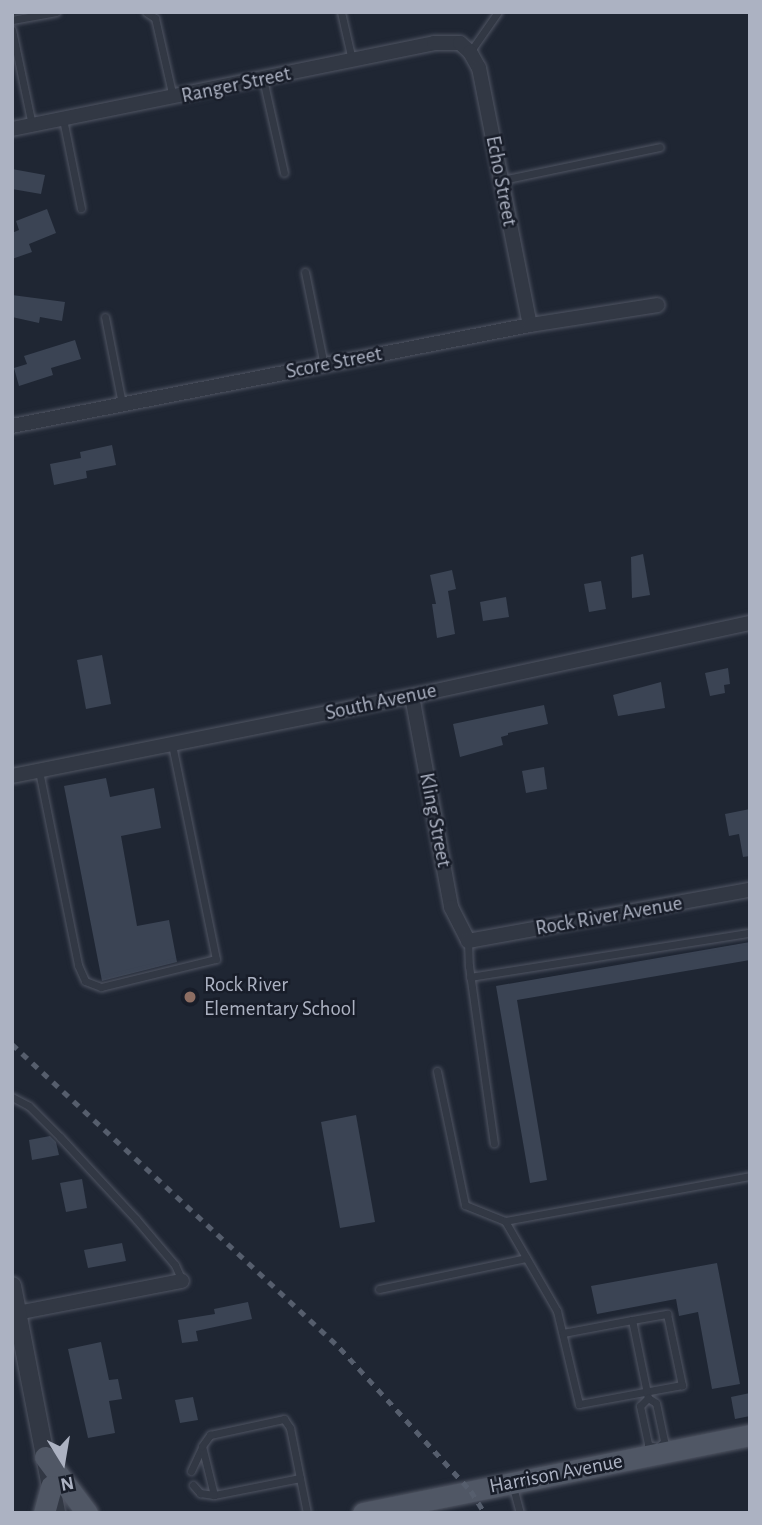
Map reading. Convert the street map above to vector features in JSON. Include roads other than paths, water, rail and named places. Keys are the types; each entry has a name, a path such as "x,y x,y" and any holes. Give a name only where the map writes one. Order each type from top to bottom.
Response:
{"main road":[{"name":"Harrison Avenue","path":"363,1513 658,1450 750,1435"},
{"path":"46,1457 87,1513"},
{"path":"44,1513 51,1486"}],"street":[{"name":"Ranger Street","path":"12,129 434,43 465,48"},
{"name":"Echo Street","path":"465,48 479,68 530,325"},
{"name":"Score Street","path":"12,426 530,325 657,305"},
{"name":"South Avenue","path":"12,776 412,696 750,623"},
{"name":"Kling Street","path":"412,696 452,907 468,941"},
{"name":"Rock River Avenue","path":"468,941 750,890"},
{"path":"17,1313 182,1281"},
{"path":"12,1286 56,1513"}],"lane":[{"path":"12,20 56,12"},
{"path":"146,12 155,18 173,97"},
{"path":"341,12 352,61"},
{"path":"465,48 498,12"},
{"path":"12,30 32,125"},
{"path":"262,79 284,173"},
{"path":"63,119 80,208"},
{"path":"501,180 660,147"},
{"path":"304,272 324,365"},
{"path":"105,317 122,404"},
{"path":"39,771 78,965 85,981 101,987 216,959 172,744"},
{"path":"470,976 748,933"},
{"path":"468,941 470,976 494,1143"},
{"path":"437,1071 465,1205 505,1222 750,1176"},
{"path":"12,1097 29,1106 70,1147 167,1256 182,1281"},
{"path":"505,1222 557,1311 579,1404 647,1395 682,1385 667,1314 564,1333"},
{"path":"379,1289 526,1258"},
{"path":"632,1320 647,1395 656,1403 664,1443 658,1450 649,1445 640,1406 647,1395"},
{"path":"191,1471 210,1435 284,1419 290,1428 307,1513"},
{"path":"202,1446 214,1495"},
{"path":"193,1485 200,1493 214,1495 300,1478"},
{"path":"512,1483 520,1513"}],"railway":[{"path":"12,1044 340,1348 471,1491 485,1513"}],"place":[{"name":"Rock River Elementary School","path":"190,997"}]}
